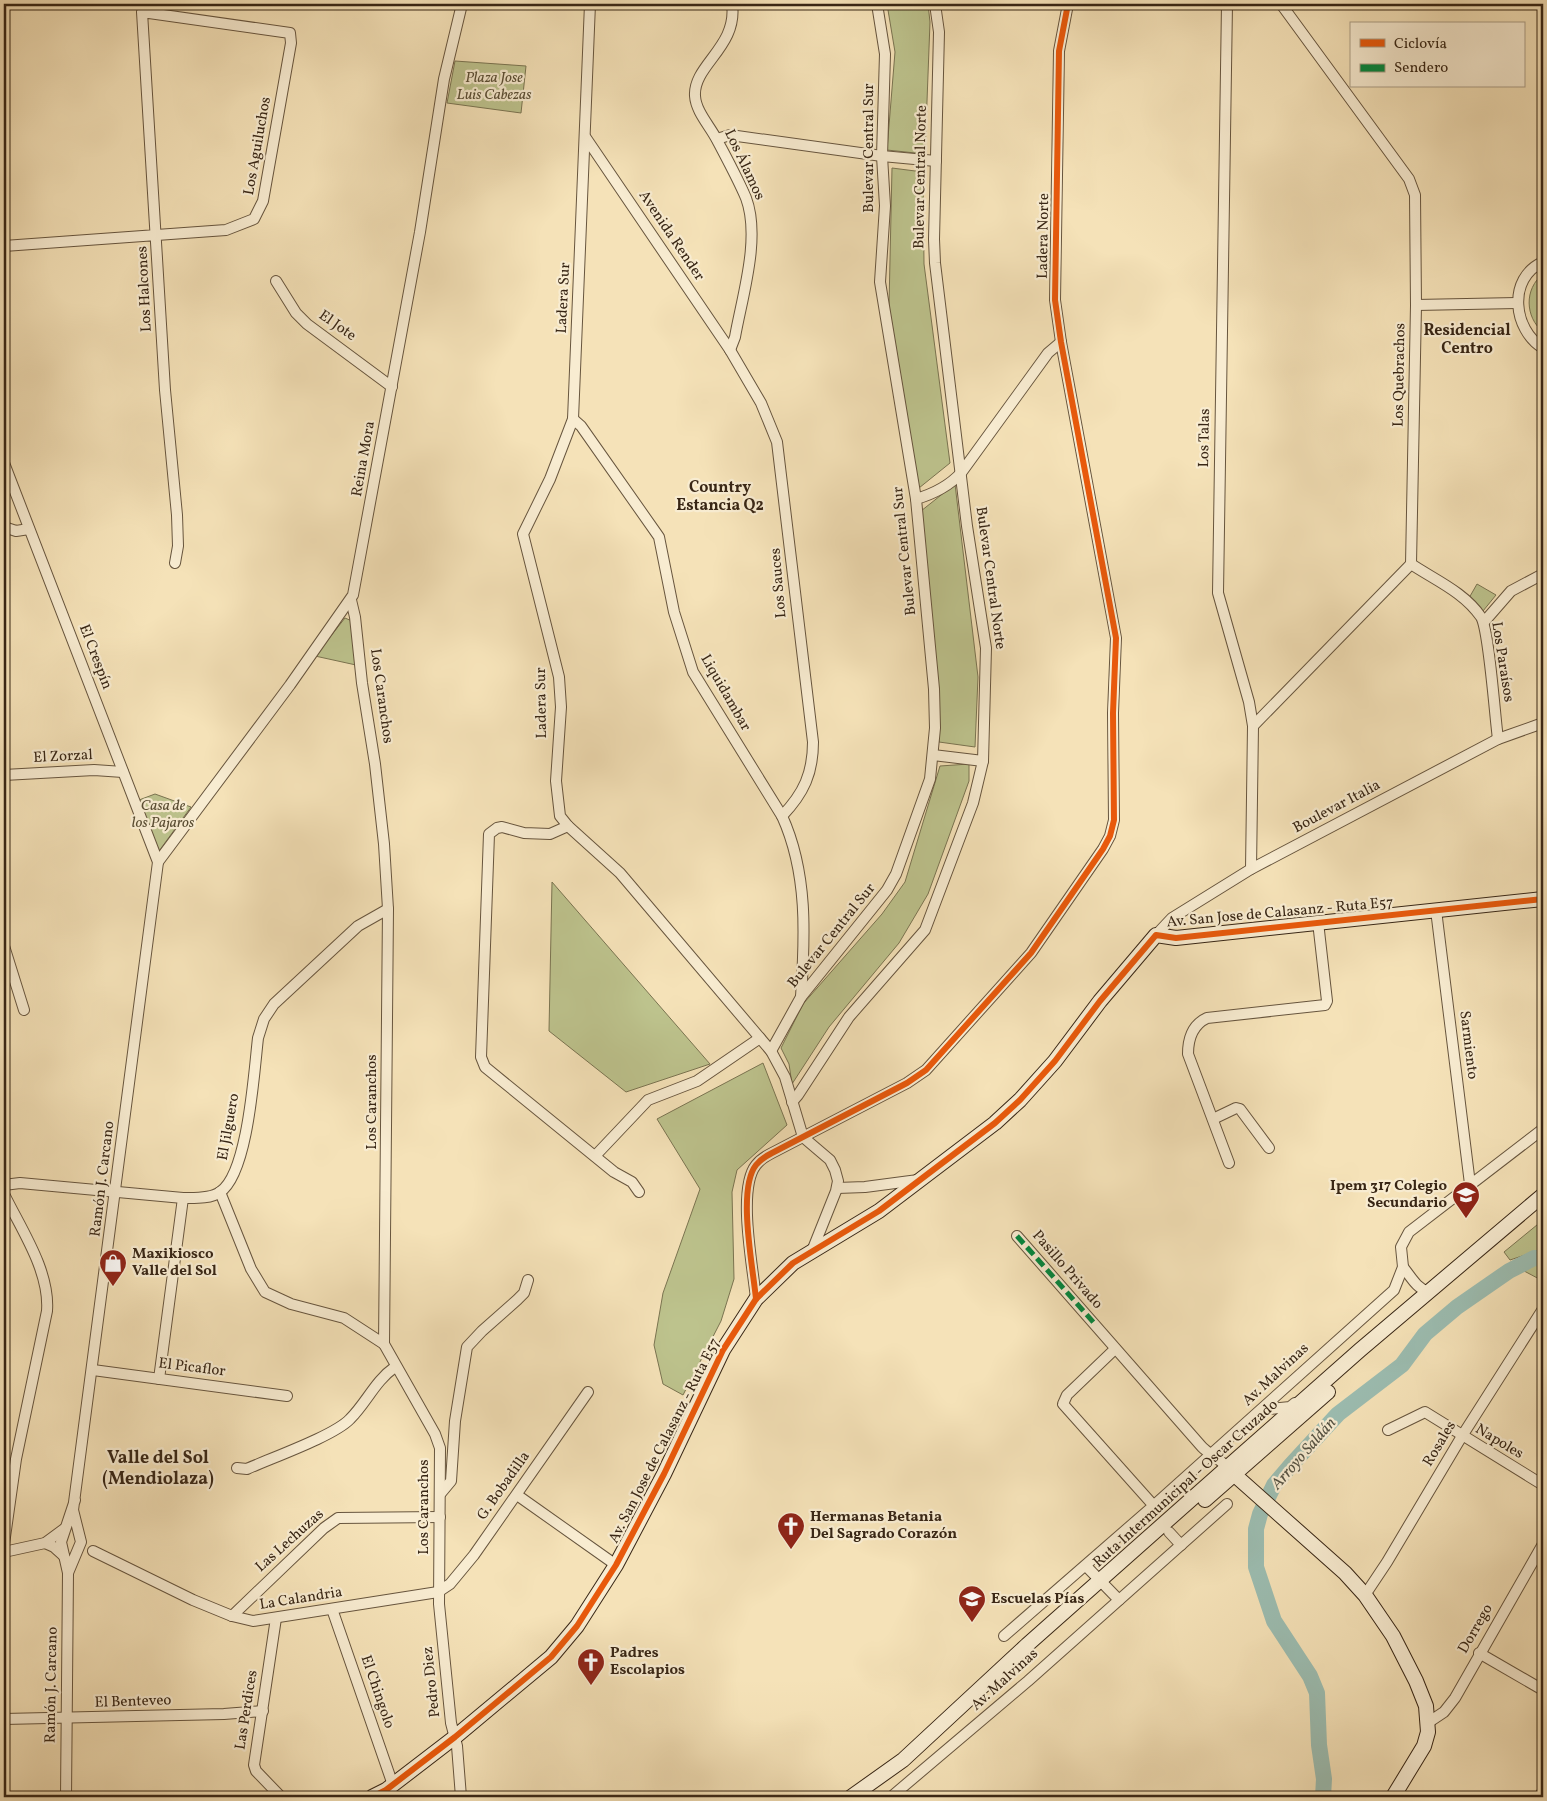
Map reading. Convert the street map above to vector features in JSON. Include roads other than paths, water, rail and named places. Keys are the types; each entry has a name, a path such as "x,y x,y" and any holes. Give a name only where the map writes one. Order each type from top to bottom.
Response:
{"street":[{"name":"Reina Mora","path":"158,862 351,600 356,586 444,79 462,4"},
{"name":"Ladera Sur","path":"590,4 573,419 550,478 523,534 558,665 560,707 556,797 560,816 568,826 620,873 771,1051 785,1076 803,1137"},
{"name":"Los Álamos","path":"730,350 734,338 750,248 751,223 746,199 717,139 699,110 695,98 695,87 699,77 723,45 732,20 732,4"},
{"name":"Bulevar Central Sur","path":"771,1051 801,997 888,890 896,874 930,779 933,755 934,688 916,499 880,282 885,206 882,156 885,54 877,4"},
{"name":"Bulevar Central Norte","path":"792,1102 858,1005 925,930 973,803 983,761 986,648 936,262 939,32 935,4"},
{"name":"Ladera Norte","path":"756,1299 746,1205 748,1182 757,1164 764,1158 890,1092 926,1070 1046,934 1110,836 1115,802 1113,713 1117,646 1061,342 1055,300 1059,51 1068,4"},
{"name":"Los Talas","path":"1228,4 1218,593 1249,702 1253,726 1251,869"},
{"name":"Los Quebrachos","path":"1281,4 1412,186 1416,204 1416,305 1411,564"},
{"name":"Los Halcones","path":"142,12 164,370 177,515 178,546 174,563"},
{"name":"Los Aguiluchos","path":"4,246 226,230 249,222 258,214 263,201 291,39 290,33 142,12"},
{"path":"717,139 730,136 882,156 936,161"},
{"name":"Avenida Render","path":"586,138 730,350"},
{"path":"1543,262 1528,274 1520,288 1517,303 1519,318 1526,332 1543,348"},
{"name":"El Jote","path":"276,281 296,313 307,324 392,387"},
{"path":"1416,305 1517,303"},
{"path":"916,499 930,495 953,482 962,473 1048,354 1061,342"},
{"name":"Los Sauces","path":"730,350 761,403 777,442 812,727 813,754 811,774 803,791 782,816"},
{"name":"Liquidambar","path":"573,419 598,450 659,537 676,622 693,672 782,816 790,833 797,857 804,906 801,997"},
{"name":"El Crespín","path":"4,463 158,862"},
{"path":"4,527 16,530 29,529"},
{"path":"1253,726 1411,564"},
{"name":"Los Paraísos","path":"1411,564 1454,590 1484,622 1498,739"},
{"path":"1484,622 1511,591 1543,574"},
{"name":"Los Caranchos","path":"351,600 356,617 362,683 375,764 384,844 388,909 384,1344 395,1367 438,1440 441,1493 438,1592"},
{"name":"Boulevar Italia","path":"1156,935 1172,918 1251,869 1498,739 1543,723"},
{"path":"933,755 983,761"},
{"name":"El Zorzal","path":"4,775 94,770 123,772"},
{"path":"568,826 550,834 524,833 502,827 497,828 490,834 481,1057 485,1067 614,1172 632,1182 639,1192"},
{"name":"Ramón J. Carcano","path":"68,1573 70,1564 81,1542 74,1516 75,1500 117,1191 158,862"},
{"name":"Av. San Jose de Calasanz - Ruta E57","path":"372,1797 393,1785 455,1738 551,1657 577,1626 616,1565 664,1474 723,1350 756,1299 781,1274 812,1251 868,1218 995,1123 1025,1095 1156,935 1176,938 1543,898"},
{"name":"El Jilguero","path":"220,1192 234,1176 242,1156 258,1038 264,1019 274,1004 358,926 388,909"},
{"name":"Sarmiento","path":"1436,910 1470,1184"},
{"path":"1229,1163 1188,1054 1188,1042 1199,1022 1207,1018 1325,1005 1327,1000 1318,922"},
{"path":"4,946 24,1010"},
{"path":"595,1156 648,1100 697,1081 760,1038"},
{"path":"1213,1119 1236,1108 1240,1109 1269,1148"},
{"name":"Av. Malvinas","path":"1004,1636 1154,1506 1394,1290 1400,1279 1403,1267 1401,1247 1404,1239 1470,1184 1543,1129"},
{"path":"803,1137 830,1160 838,1181 812,1251"},
{"path":"837,1188 866,1187 919,1180"},
{"path":"4,1186 20,1183 182,1198 206,1196 220,1192 251,1269 265,1292 286,1302 344,1318 384,1344"},
{"path":"4,1194 43,1274 48,1293 47,1311 14,1468 4,1544"},
{"name":"Ruta Intermunicipal - Oscar Cruzado","path":"851,1797 903,1760 1027,1645 1169,1532 1320,1386 1543,1195"},
{"path":"158,1379 182,1198"},
{"name":"Ruta Intermunicipal - Oscar Cruzado","path":"860,1797 920,1752 1103,1585 1543,1201"},
{"name":"Pasillo Privado","path":"1017,1236 1210,1455 1223,1462 1231,1472"},
{"path":"1403,1267 1416,1285 1422,1290 1429,1292"},
{"path":"441,1493 451,1480 455,1421 467,1347 524,1293 528,1280"},
{"name":"Rosales","path":"1365,1595 1387,1562 1462,1436 1543,1309"},
{"path":"1115,1348 1067,1396 1063,1404 1067,1411 1154,1506"},
{"path":"1262,1410 1290,1407 1360,1350"},
{"path":"237,1468 246,1469 344,1425 357,1411 376,1383 395,1367"},
{"name":"El Picaflor","path":"93,1370 287,1396"},
{"name":"G. Bobadilla","path":"438,1592 450,1584 517,1495 588,1392"},
{"name":"Napoles","path":"1388,1430 1426,1412 1543,1486"},
{"path":"1231,1472 1345,1573 1365,1595 1392,1636 1416,1681 1426,1706 1429,1722 1424,1746 1393,1797"},
{"path":"517,1495 616,1565"},
{"name":"Ramón J. Carcano","path":"66,1797 68,1573 61,1542 75,1500"},
{"name":"Av. Malvinas","path":"891,1797 969,1732 1227,1504"},
{"name":"Las Lechuzas","path":"232,1616 324,1528 338,1518 440,1517"},
{"path":"4,1552 45,1543 64,1529 73,1528 78,1531"},
{"name":"La Calandria","path":"78,1531 93,1551 193,1600 232,1616 253,1621 438,1592"},
{"path":"1169,1532 1181,1546"},
{"path":"45,1543 54,1547 65,1557 93,1551"},
{"name":"Dorrego","path":"1429,1722 1444,1712 1455,1698 1543,1544"},
{"path":"1086,1566 1119,1600"},
{"name":"Pedro Diez","path":"438,1592 451,1723 455,1738 461,1797"},
{"name":"El Chingolo","path":"332,1610 393,1785"},
{"name":"Las Perdices","path":"276,1618 254,1765 256,1771 281,1797"},
{"path":"1479,1653 1543,1690"},
{"name":"El Benteveo","path":"4,1719 67,1719 263,1711"},
{"path":"1539,1797 1543,1791"}],"waterway":[{"name":"Arroyo Saldán","path":"1323,1797 1324,1779 1319,1745 1317,1693 1310,1676 1274,1621 1256,1567 1256,1529 1260,1514 1274,1485 1291,1465 1338,1414 1402,1365 1425,1334 1457,1307 1509,1271 1534,1258 1543,1259"}],"place":[{"name":"Ipem 317 Colegio Secundario","path":"1466,1219"},
{"name":"Maxikiosco Valle del Sol","path":"113,1287"},
{"name":"Hermanas Betania Del Sagrado Corazón","path":"791,1550"},
{"name":"Escuelas Pías","path":"972,1623"},
{"name":"Padres Escolapios","path":"591,1686"}],"district":[{"name":"Residencial Centro","path":"1467,340"},
{"name":"Country Estancia Q2","path":"720,497"},
{"name":"Valle del Sol (Mendiolaza)","path":"158,1468"}],"park label":[{"name":"Plaza Jose Luis Cabezas","path":"494,86"},
{"name":"Casa de los Pajaros","path":"163,814"}]}
